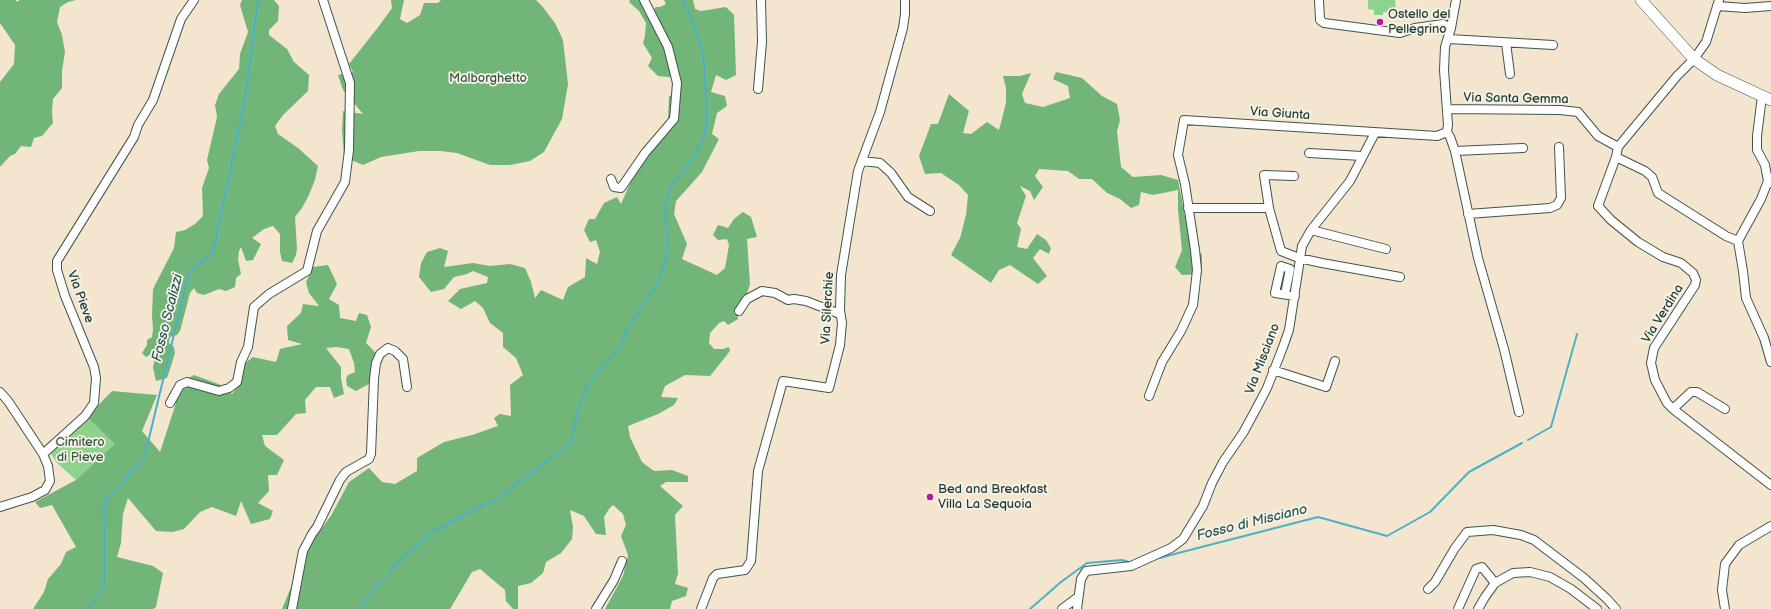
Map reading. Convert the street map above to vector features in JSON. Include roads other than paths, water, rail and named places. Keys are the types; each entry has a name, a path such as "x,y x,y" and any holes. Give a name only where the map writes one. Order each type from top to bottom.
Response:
{"street":[{"name":"Via Pieve","path":"43,454 85,416 94,403 95,397 96,378 94,367 63,290 57,270 57,261 134,137 138,125 156,93 182,19 194,0"},
{"path":"170,403 180,385 187,382 219,391 229,388 237,382 240,362 248,347 254,307 269,294 307,271 317,231 345,182 349,150 350,83 323,0"},
{"path":"611,179 614,187 621,188 644,153 674,119 677,83 668,47 644,0"},
{"path":"758,89 762,42 761,0"},
{"name":"Via Silerchie","path":"701,609 717,574 745,570 751,561 758,471 783,381 829,388 840,345 842,323 840,314 843,261 858,171 880,112 903,28 905,0"},
{"path":"1319,0 1320,20 1324,23 1400,32 1443,24 1451,28"},
{"path":"1456,0 1449,39 1445,47 1444,70 1448,109 1447,132 1455,151 1485,286 1504,349 1519,412"},
{"path":"1641,0 1694,59 1717,75 1766,98 1757,136 1757,150 1765,165 1770,182 1738,241 1746,298 1764,338 1771,362"},
{"path":"1718,3 1745,8 1771,6"},
{"name":"Via Verdina","path":"1718,3 1706,42 1694,59 1676,76 1618,147 1616,157 1598,206 1611,220 1645,247 1689,268 1693,273 1696,280 1688,296 1654,348 1651,363 1655,380 1667,402 1673,409 1771,485"},
{"path":"1449,39 1553,45"},
{"path":"1506,43 1510,74"},
{"name":"Via Santa Gemma","path":"1448,109 1560,110 1578,112 1598,136 1618,147"},
{"name":"Via Giunta","path":"1188,208 1178,155 1184,120 1375,133"},
{"path":"1375,133 1437,136 1447,132"},
{"name":"Via Misciano","path":"1077,609 1081,579 1086,571 1132,566 1171,548 1183,539 1203,506 1212,483 1223,462 1243,433 1267,388 1289,330 1302,246 1311,230 1342,193 1350,181 1375,133"},
{"path":"1468,214 1550,208 1557,205 1561,198 1559,147"},
{"path":"1455,151 1523,148"},
{"path":"1309,153 1362,156"},
{"path":"1616,157 1645,171 1652,177 1658,193 1726,236 1738,241"},
{"path":"862,161 880,163 891,173 908,197 930,211"},
{"path":"1294,176 1264,175 1269,208 1281,251 1299,258 1400,277"},
{"path":"1149,396 1162,362 1193,305 1197,270 1188,208 1269,208"},
{"path":"1311,230 1386,249"},
{"path":"739,311 746,299 762,291 775,293 788,300 794,299 806,301 840,314"},
{"path":"1285,294 1295,296"},
{"path":"292,609 302,551 340,480 346,472 369,459 373,431 374,379 376,362 380,354 388,348 395,351 402,359 407,387"},
{"path":"1273,370 1326,387 1335,361"},
{"path":"0,392 8,401 43,454 48,466 50,481 45,490 32,497 0,507"},
{"path":"1673,409 1691,392 1696,392 1725,409"},
{"path":"1725,609 1722,590 1725,564 1739,545 1771,526"},
{"path":"1428,589 1435,582 1455,548 1467,532 1493,530 1521,535 1534,540 1584,578 1607,598 1616,609"},
{"path":"596,609 614,580 622,562"},
{"path":"1458,609 1476,568 1482,568 1495,583"},
{"path":"1478,609 1484,597 1495,583 1513,573 1530,572 1550,577 1566,586 1597,609"},
{"path":"1062,609 1078,596"}],"waterway":[{"name":"Fosso Scalizzi","path":"88,609 105,584 104,502 144,459 189,272 213,253 245,99 258,0"},
{"path":"358,609 377,585 387,578 393,567 429,534 480,506 494,501 570,444 574,433 576,418 586,389 596,374 616,353 628,328 658,282 665,263 668,241 665,216 666,203 671,186 695,155 704,137 706,126 704,63 700,42 683,0"},
{"name":"Fosso di Misciano","path":"1528,440 1551,427 1577,334"},
{"name":"Fosso di Misciano","path":"1159,558 1318,517 1387,536 1430,512 1469,472 1522,443"},
{"name":"Fosso di Misciano","path":"1030,609 1061,582 1087,563 1122,560 1132,563"}],"place":[{"name":"Ostello del Pellegrino","path":"1380,22"},
{"name":"Bed and Breakfast Villa La Sequoia","path":"930,497"}],"park label":[{"name":"Malborghetto","path":"488,79"},
{"name":"Cimitero di Pieve","path":"80,450"}]}
